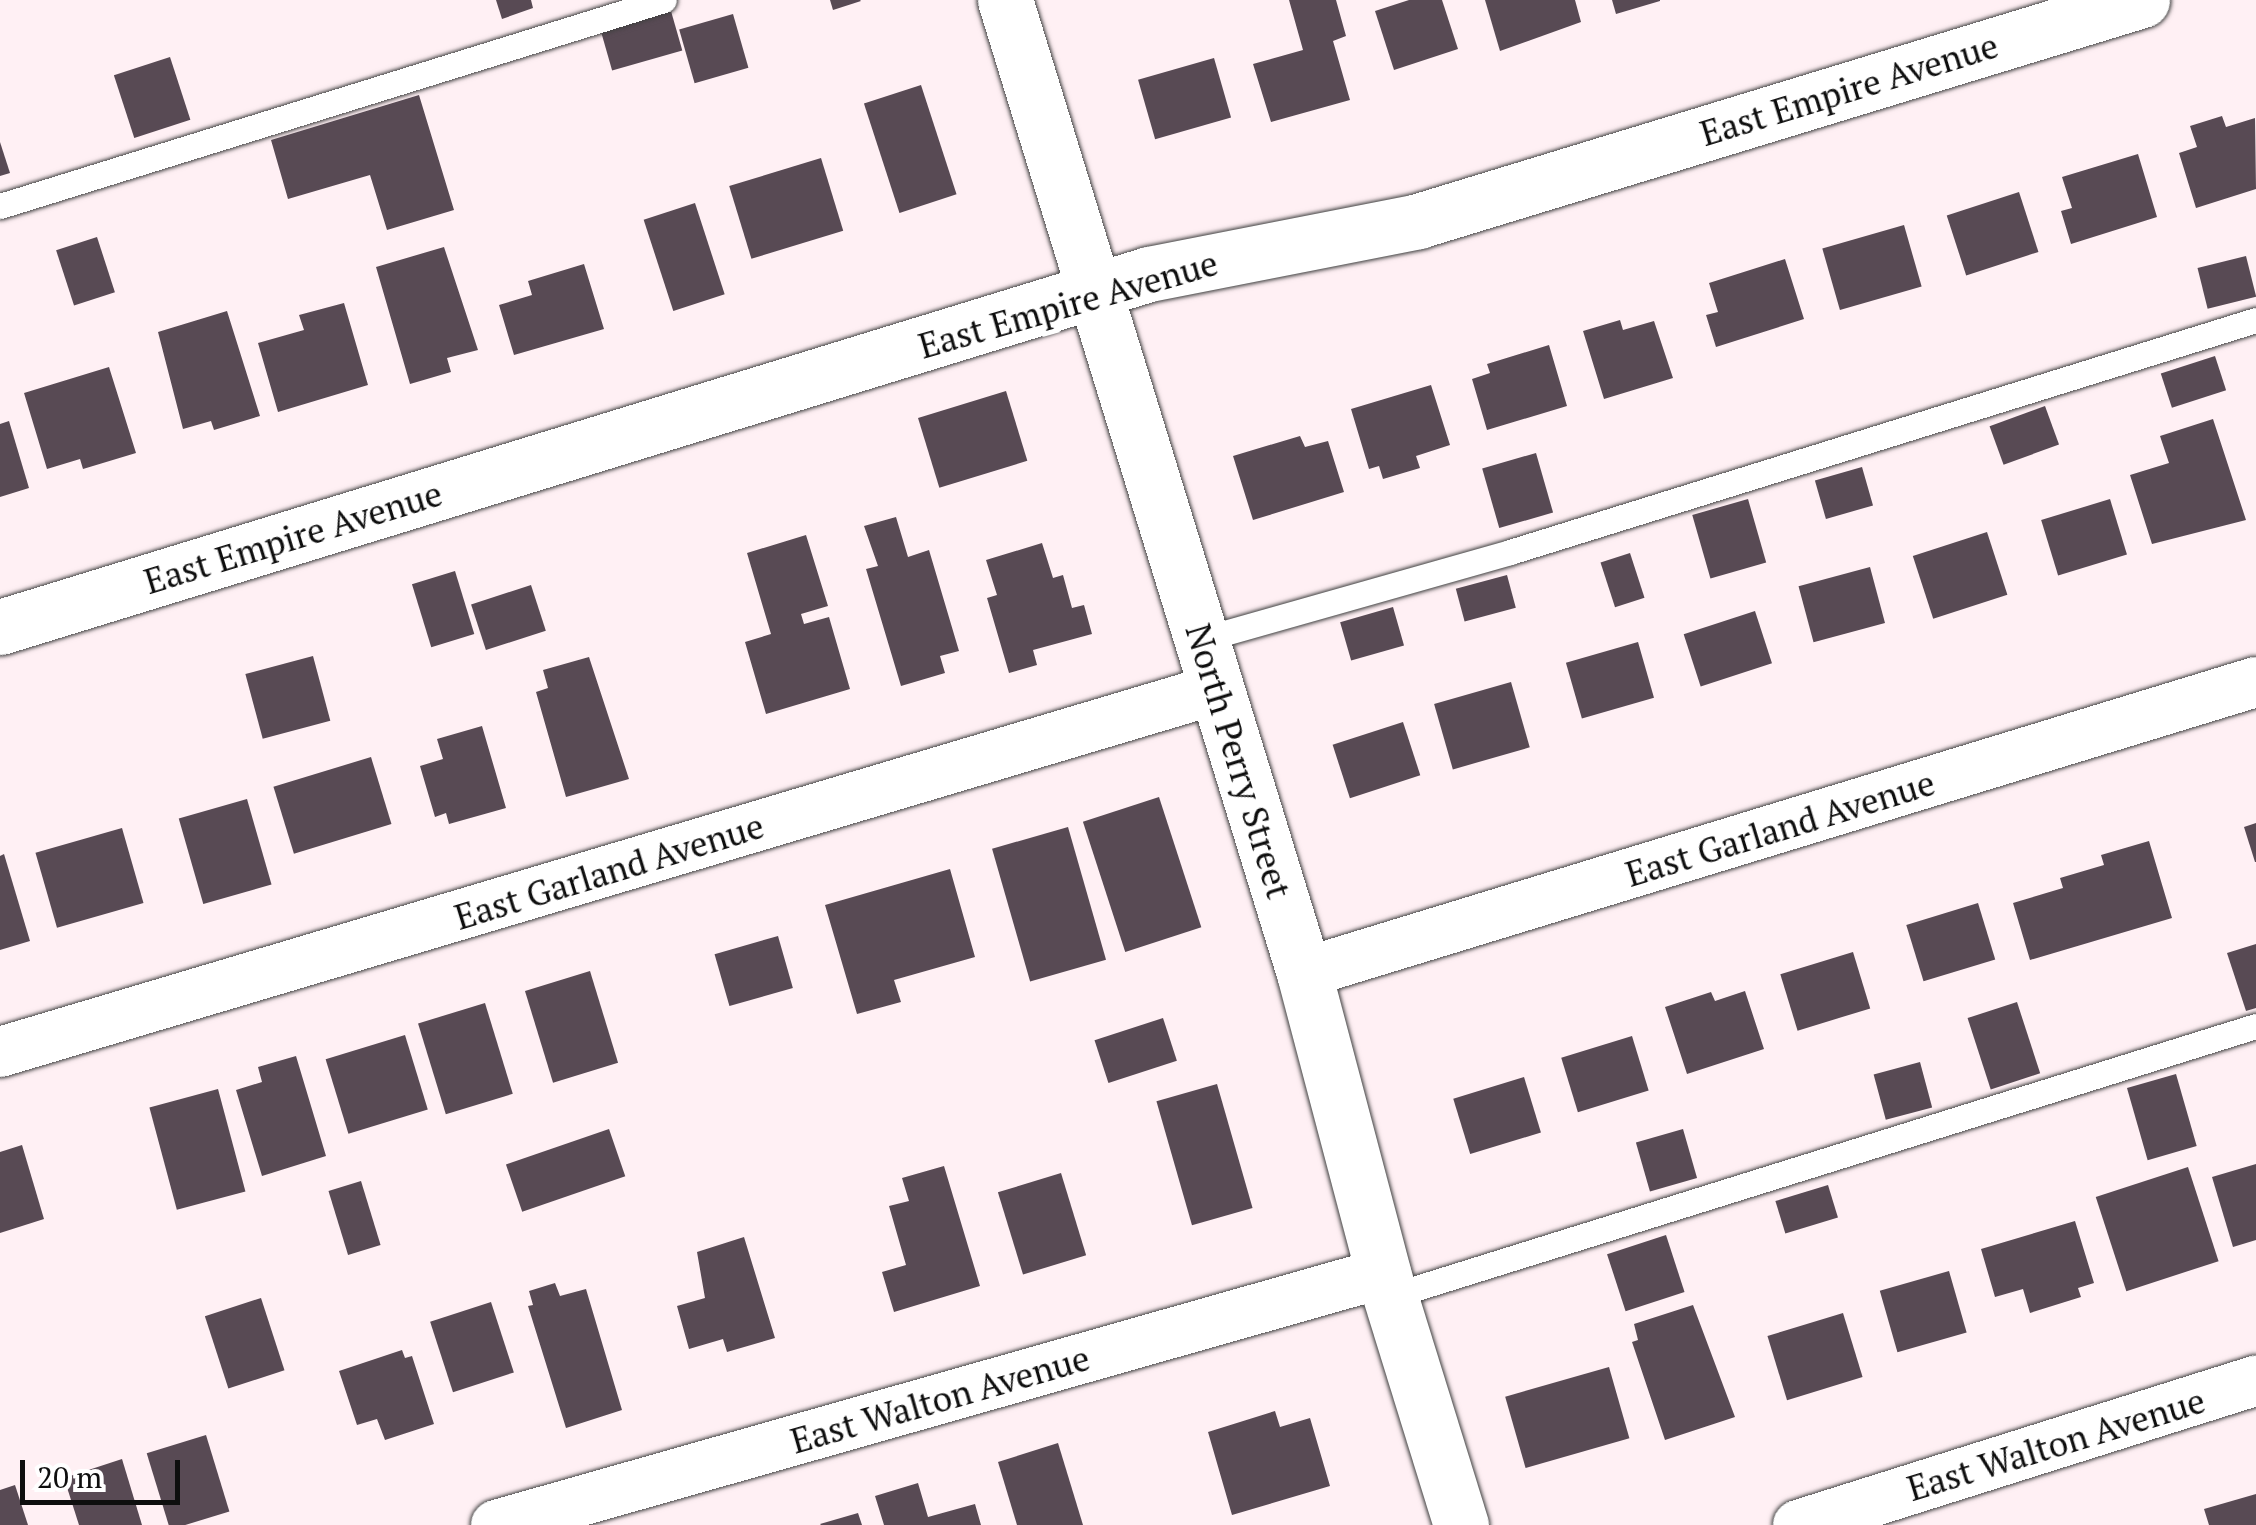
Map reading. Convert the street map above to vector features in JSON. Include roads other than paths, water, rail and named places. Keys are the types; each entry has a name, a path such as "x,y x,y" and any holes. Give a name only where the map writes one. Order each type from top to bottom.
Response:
{"street":[{"name":"North Perry Street","path":"1006,0 1304,974 1387,1285 1460,1525"},
{"name":"East Empire Avenue","path":"0,627 1149,274 1418,220 2142,0"},
{"name":"East Garland Avenue","path":"0,1052 1210,664"},
{"name":"East Garland Avenue","path":"1304,974 2256,682"},
{"name":"East Walton Avenue","path":"496,1525 1387,1285"},
{"name":"East Walton Avenue","path":"1798,1525 2256,1381"}],"lane":[{"path":"0,206 664,0"},
{"path":"1210,664 1510,552 2256,320"},
{"path":"1387,1285 2256,1026"}]}
